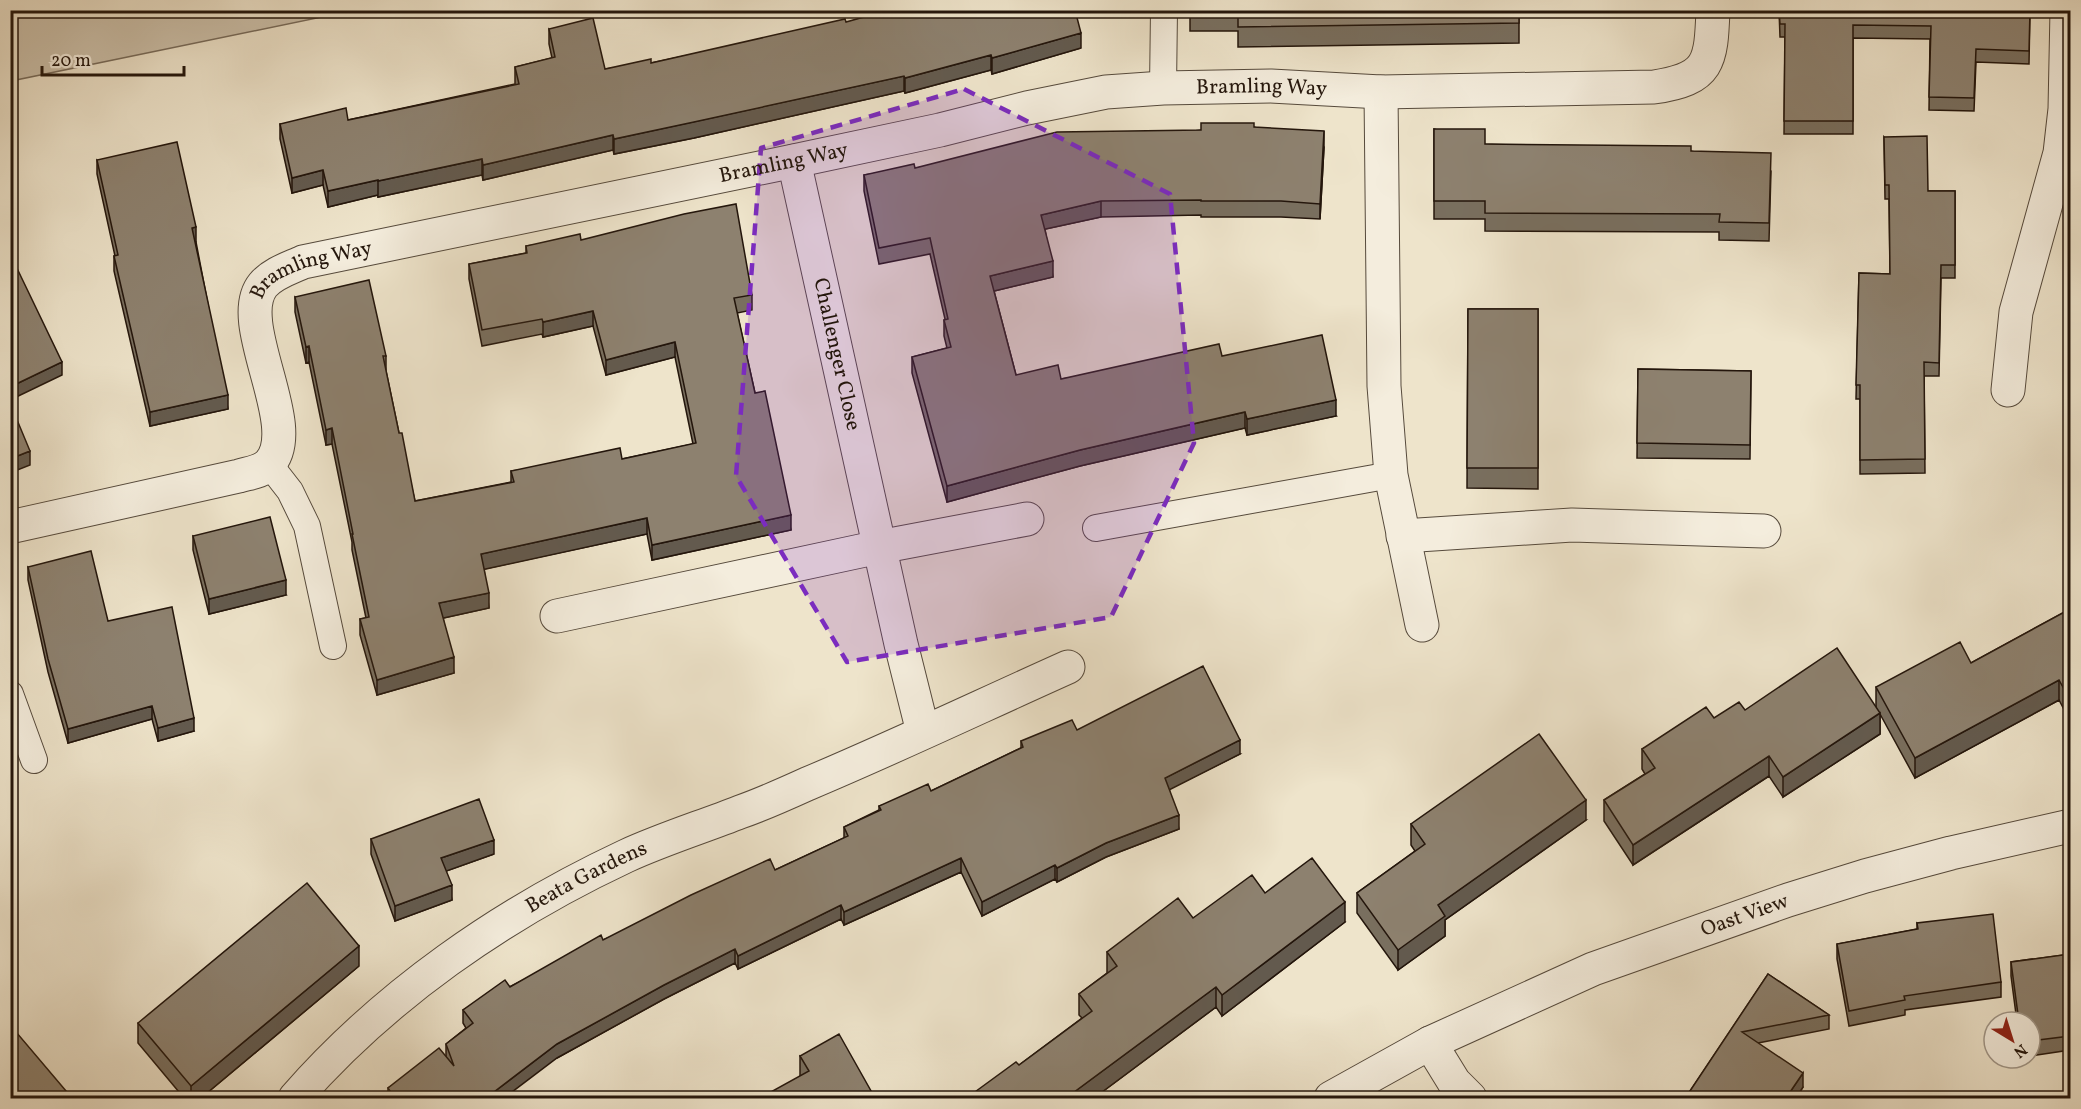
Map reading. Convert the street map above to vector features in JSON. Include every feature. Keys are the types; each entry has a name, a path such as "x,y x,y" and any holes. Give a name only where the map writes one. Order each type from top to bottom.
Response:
{"street":[{"name":"Bramling Way","path":"269,464 275,455 278,419 255,323 254,306 263,284 278,273 303,262 794,161 1106,92 1163,88 1271,86 1381,92 1654,87 1675,84 1693,76 1705,65 1711,48 1713,10"},
{"path":"2008,390 2016,312 2060,153 2065,109 2067,10"},
{"path":"1381,92 1384,386 1391,476 1422,625"},
{"name":"Challenger Close","path":"794,161 879,547"},
{"path":"10,527 239,476 261,470 269,464"},
{"path":"557,616 879,547 1027,519"},
{"path":"1403,536 1572,525 1764,531"},
{"path":"879,547 923,732"},
{"name":"Beata Gardens","path":"295,1098 322,1067 427,976 483,936 533,906 626,856 848,767 1068,667"},
{"name":"Oast View","path":"1331,1098 1430,1043 1593,969 1788,900 1887,870 2070,825"},
{"path":"1430,1043 1454,1082 1470,1098"}],"lane":[{"path":"1163,88 1164,10"},
{"path":"269,464 290,491 307,526 333,646"},
{"path":"1096,528 1391,476"},
{"path":"10,694 34,760"}],"highlighted area":[{"path":"964,89 1170,194 1194,443 1111,617 847,662 736,476 761,148"}],"shaded area":[{"path":"11,10 351,10 351,11 11,81"}],"building":[{"path":"889,10 1075,10 1081,33 992,58 991,55 905,78 904,76 614,139 613,135 483,165 482,159 328,191 323,170 292,178 280,124 346,108 348,120 519,84 515,67 555,57 549,29 593,18 605,69 651,59 651,63 845,19 846,22"},
{"path":"1190,10 1519,10 1519,23 1238,27 1238,11 1190,12"},
{"path":"1779,10 2030,10 2029,51 1976,49 1974,98 1929,97 1931,26 1853,25 1853,121 1784,121 1785,24 1780,24"},
{"path":"1201,123 1254,123 1254,127 1324,131 1320,204 1281,201 1101,201 1041,215 1053,261 990,276 1016,375 1058,365 1061,379 1219,344 1222,356 1322,335 1336,400 1247,419 1245,412 1080,450 947,486 912,357 951,347 944,320 948,319 930,238 879,248 864,175 914,164 915,168 1057,132 1201,130"},
{"path":"1434,129 1485,129 1485,144 1691,146 1691,151 1771,153 1769,223 1719,222 1720,214 1485,213 1485,201 1434,201"},
{"path":"1927,136 1928,191 1955,191 1955,265 1941,265 1939,363 1924,362 1925,459 1860,460 1860,385 1856,385 1859,273 1890,274 1889,185 1885,185 1884,137"},
{"path":"177,142 196,227 192,228 228,395 150,412 114,256 118,255 97,160"},
{"path":"736,204 752,295 734,298 755,393 765,391 791,515 652,545 647,518 481,554 489,593 439,603 454,657 377,680 360,619 369,617 332,428 326,430 309,346 306,347 295,297 369,280 386,356 383,356 399,433 402,433 415,501 514,482 511,471 620,448 622,459 696,443 675,342 606,360 593,311 543,322 542,319 482,330 469,264 527,253 526,246 580,234 581,240 684,214"},
{"path":"13,260 62,362 10,387 10,261"},
{"path":"1468,309 1538,309 1538,468 1467,468"},
{"path":"1638,369 1751,371 1750,445 1637,443"},
{"path":"10,403 30,451 10,459"},
{"path":"270,517 286,580 209,599 193,536"},
{"path":"91,551 108,621 172,607 194,718 158,728 152,706 68,729 48,659 28,567"},
{"path":"2070,609 2070,700 2059,680 1915,758 1876,687 1960,642 1971,663"},
{"path":"1837,648 1880,713 1783,777 1769,756 1633,845 1604,800 1655,768 1642,749 1706,707 1714,718 1739,702 1745,710"},
{"path":"1203,666 1240,740 1165,778 1179,815 1106,843 1057,868 1055,865 982,902 961,858 844,912 841,905 738,956 735,949 664,985 557,1044 486,1098 387,1098 392,1094 388,1088 439,1048 454,1066 446,1044 473,1023 463,1010 505,980 510,987 601,935 603,940 691,895 770,859 775,870 848,836 844,827 881,810 879,806 928,784 931,791 1023,747 1021,741 1072,720 1077,730"},
{"path":"1539,734 1586,800 1438,905 1445,916 1398,950 1357,893 1425,844 1411,824"},
{"path":"479,799 494,840 441,858 452,885 395,906 371,839"},
{"path":"1312,858 1345,902 1222,995 1216,987 1066,1098 968,1097 1016,1062 1019,1065 1092,1011 1079,994 1117,966 1107,952 1178,898 1193,918 1252,875 1265,893"},
{"path":"307,883 359,946 191,1086 138,1023"},
{"path":"1993,914 2001,982 1904,996 1905,1000 1849,1011 1837,944 1918,929 1917,923"},
{"path":"2070,954 2070,1036 2042,1040 2042,1010 2017,1010 2011,962"},
{"path":"1768,974 1829,1015 1742,1032 1803,1073 1786,1098 1701,1098 1690,1091"},
{"path":"10,1012 16,1032 72,1098 10,1098"},
{"path":"839,1034 875,1098 760,1098 809,1071 800,1056"}]}
